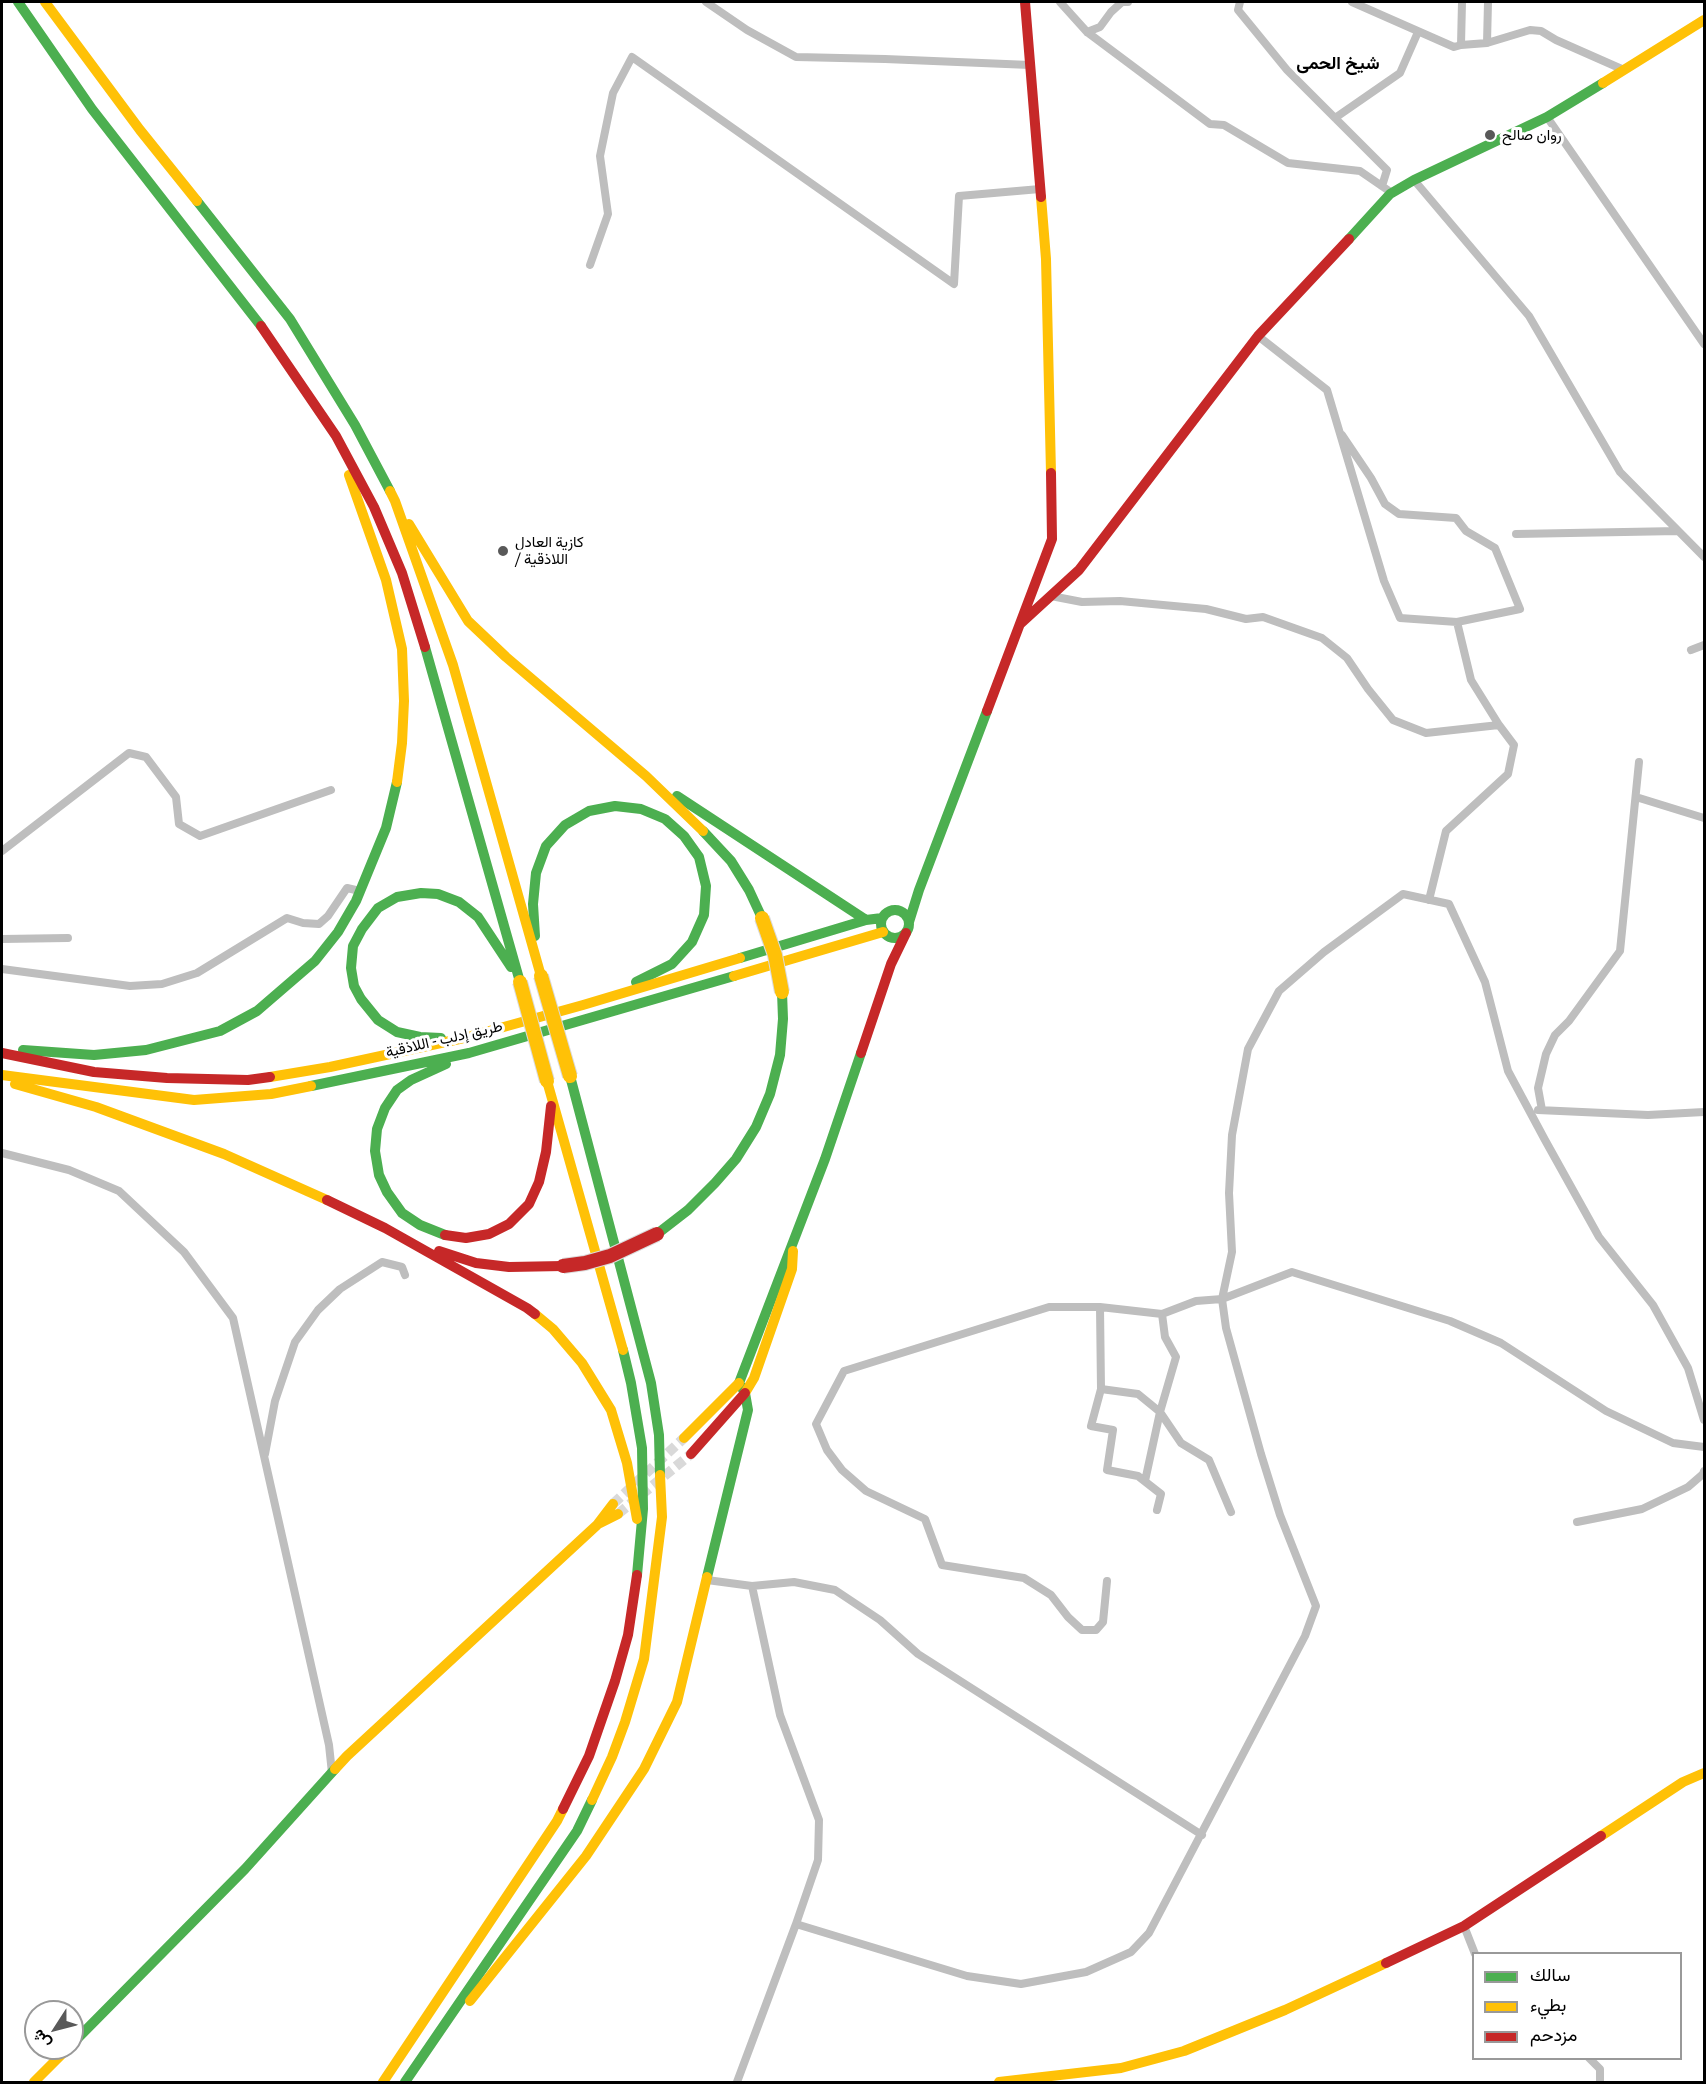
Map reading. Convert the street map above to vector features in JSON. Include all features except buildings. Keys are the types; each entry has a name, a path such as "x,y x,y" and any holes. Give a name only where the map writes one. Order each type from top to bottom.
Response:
{"main road":[{"path":"18,2 92,109 274,343 336,436 374,507 402,573 433,675 616,1322 631,1383 642,1448 643,1509 636,1581 628,1635 589,1756 557,1821 382,2082"},
{"path":"2,1080 96,1107 224,1154 447,1254 476,1263 509,1267 563,1266 610,1256 657,1234 688,1210 716,1183 736,1159 756,1127 770,1094 780,1055 783,1019 782,992 775,955 749,890 731,861 699,826 646,776 506,657 468,621 395,501 355,425 290,319 140,130 45,2"},
{"path":"684,1438 754,1378 792,1269 793,1244 825,1159 891,964 907,927 1052,539 1046,259 1025,2"},
{"path":"1020,624 1079,570 1258,336 1387,190 1414,180 1547,117 1704,20"},
{"path":"2,1051 94,1055 146,1050 220,1031 257,1011 288,987 315,960 338,932 360,891 386,828 396,787 404,712 402,649 386,580 336,436"},
{"path":"395,501 453,665 570,1076 637,1325 651,1383 659,1435 662,1517 644,1659 612,1757 577,1831 407,2080"},
{"path":"646,776 866,920"},
{"path":"541,976 535,948 533,904 536,873 546,846 565,825 589,811 615,806 641,809 664,819 684,836 699,857 706,886 704,915 692,942 672,964 583,1005"},
{"path":"891,964 884,929 887,912 895,910 919,890"},
{"path":"464,1038 420,1037 396,1032 378,1020 361,999 354,986 351,968 353,946 362,929 378,908 398,897 421,893 438,894 459,902 478,917 520,982"},
{"path":"895,910 903,912 907,927"},
{"name":"طريق إدلب - اللاذقية","path":"2,1051 94,1072 167,1078 248,1080 330,1067 464,1038 583,1005 866,920 884,929"},
{"path":"884,929 897,938 907,927"},
{"name":"طريق إدلب - اللاذقية","path":"2,1075 194,1100 271,1094 469,1053 884,929"},
{"path":"469,1053 411,1080 397,1090 377,1129 375,1151 379,1174 387,1192 402,1213 420,1226 441,1234 466,1238 489,1234 509,1224 529,1204 539,1182 546,1152 552,1098"},
{"path":"385,1228 527,1308 553,1329 582,1364 611,1410 627,1464 639,1534"},
{"path":"407,2080 586,1856 644,1768 677,1702 748,1410 748,1402 742,1388"},
{"path":"691,1454 742,1388"},
{"path":"84,2032 245,1869 347,1756 616,1509"},
{"path":"999,2082 1121,2068 1184,2051 1285,2010 1464,1926 1683,1782 1704,1773"},
{"path":"34,2082 56,2060"}],"street":[{"path":"706,2 747,30 796,57 885,58 1030,65"},
{"path":"1060,2 1087,32 1210,124 1224,125 1288,163 1360,171 1387,190"},
{"path":"1087,32 1100,27 1122,2 1128,2"},
{"path":"1240,2 1238,10 1287,70 1387,170 1387,190"},
{"path":"1352,2 1454,47 1487,43 1520,32 1541,31 1624,70"},
{"path":"1461,45 1462,2"},
{"path":"1487,43 1488,2"},
{"path":"1335,118 1400,73 1418,32"},
{"path":"590,265 608,214 600,156 613,93 632,57 954,284 959,196 1040,189"},
{"path":"1547,117 1704,344"},
{"path":"1414,180 1529,316 1620,472 1704,556"},
{"path":"1258,336 1327,390 1338,429 1384,581 1400,618 1457,622 1520,609 1495,548 1466,531 1456,518 1400,514 1385,504 1371,478 1338,429"},
{"path":"1516,534 1678,531"},
{"path":"1051,596 1082,602 1120,601 1206,609 1246,619 1263,618 1322,638 1347,658 1393,720 1426,733 1500,725"},
{"path":"1429,900 1446,831 1508,774 1514,745 1472,680 1457,622"},
{"path":"1691,650 1704,645"},
{"path":"2,851 129,753 146,757 176,797 179,824 200,836 331,790"},
{"path":"1542,1110 1538,1088 1546,1054 1556,1035 1569,1021 1620,951 1639,762"},
{"path":"1636,797 1704,818"},
{"path":"2,969 130,986 162,984 197,973 287,918 303,923 320,924 347,888 360,891"},
{"path":"796,1924 967,1976 1021,1984 1086,1972 1131,1952 1149,1933 1305,1636 1316,1606 1280,1515 1261,1454 1226,1328 1222,1299 1232,1252 1229,1193 1232,1135 1248,1049 1279,991 1324,952 1402,894 1449,904 1485,982 1508,1071 1599,1237 1653,1305 1688,1368 1704,1420"},
{"path":"2,939 68,938"},
{"path":"1528,1109 1648,1115 1704,1112"},
{"path":"2,1153 69,1170 119,1191 184,1252 233,1318 329,1745 332,1773"},
{"path":"265,1457 275,1401 295,1342 318,1310 340,1289 382,1262 402,1267 405,1275"},
{"path":"1107,1581 1103,1622 1096,1630 1082,1630 1068,1617 1051,1595 1024,1578 942,1565 925,1519 866,1491 842,1470 827,1450 816,1424 844,1371 1049,1307 1100,1307 1162,1314 1196,1300 1222,1299 1292,1272 1450,1321 1501,1343 1606,1412 1673,1443 1704,1447"},
{"path":"1100,1307 1101,1389 1091,1426 1113,1430 1107,1470 1138,1476 1145,1481 1161,1494 1157,1510"},
{"path":"1145,1481 1160,1412 1176,1357 1165,1337 1162,1314"},
{"path":"1101,1389 1138,1394 1160,1412 1181,1443 1209,1460 1231,1512"},
{"path":"1577,1522 1642,1509 1688,1488 1704,1471"},
{"path":"707,1580 752,1586 794,1582 835,1590 880,1620 918,1654 1202,1835"},
{"path":"736,2082 818,1860 819,1820 780,1715 752,1586"},
{"path":"1464,1926 1475,1952"},
{"path":"1591,2060 1600,2069 1600,2082"}],"tunnel":[{"path":"613,1504 684,1438"},
{"path":"618,1514 691,1454"}],"traffic: fast":[{"path":"18,2 92,109 261,326"},
{"path":"1349,239 1390,194 1414,180 1547,117 1603,83"},
{"path":"197,201 290,319 355,425 390,491"},
{"path":"425,647 520,982"},
{"path":"909,922 987,711"},
{"path":"23,1050 94,1055 146,1050 220,1031 257,1011 315,961 338,932 356,901 386,828 397,782"},
{"path":"677,796 866,920"},
{"path":"535,936 533,904 536,873 546,846 565,825 589,811 615,806 641,809 665,819 684,836 699,857 706,886 704,915 692,942 672,964 636,982"},
{"path":"703,831 731,861 749,890 762,918"},
{"path":"441,1038 420,1037 397,1032 378,1020 354,986 351,968 353,946 362,929 378,908 397,897 421,893 438,894 459,902 478,917 511,967"},
{"path":"895,910 905,914 909,924 905,934 895,938 885,934 881,924 885,914 895,910"},
{"path":"740,958 866,920 882,918"},
{"path":"311,1086 469,1053 734,976"},
{"path":"657,1234 688,1210 715,1183 736,1159 756,1127 770,1094 780,1055 783,1019 782,992"},
{"path":"745,1393 739,1383 825,1159 861,1053"},
{"path":"445,1235 420,1225 402,1213 387,1192 379,1175 375,1151 377,1129 385,1108 397,1090 411,1080 446,1064"},
{"path":"570,1076 651,1383 659,1435 660,1475"},
{"path":"623,1350 642,1448 643,1509 637,1575"},
{"path":"707,1577 748,1410 745,1393"},
{"path":"84,2032 245,1869 335,1769"},
{"path":"405,2082 577,1831 592,1800"}],"traffic: slow":[{"path":"45,2 140,130 197,201"},
{"path":"1603,83 1704,20"},
{"path":"1041,197 1046,259 1051,473"},
{"path":"349,475 386,580 402,649 404,701 397,782"},
{"path":"390,491 453,665 541,976"},
{"path":"409,524 468,621 506,657 646,776 703,831"},
{"path":"762,918 775,955 782,992"},
{"path":"734,976 883,932"},
{"path":"270,1077 330,1067 464,1038 740,958"},
{"path":"541,976 570,1076"},
{"path":"520,982 547,1081"},
{"path":"2,1075 194,1100 271,1094 311,1086"},
{"path":"547,1081 623,1350"},
{"path":"15,1084 96,1107 224,1154 327,1200"},
{"path":"745,1393 754,1378 792,1269 793,1251"},
{"path":"535,1314 553,1329 582,1363 611,1410 627,1463 637,1519"},
{"path":"684,1438 739,1383"},
{"path":"592,1800 625,1722 644,1659 662,1517 660,1475"},
{"path":"335,1769 597,1525 613,1504"},
{"path":"600,1523 618,1514"},
{"path":"470,2001 586,1856 644,1769 677,1702 707,1577"},
{"path":"1601,1836 1683,1782 1704,1773"},
{"path":"383,2082 563,1809"},
{"path":"999,2082 1121,2068 1184,2051 1285,2010 1386,1963"},
{"path":"34,2082 56,2060"}],"traffic: jam":[{"path":"1025,2 1041,197"},
{"path":"1020,624 1079,570 1258,336 1349,239"},
{"path":"261,326 336,436 374,507 402,573 425,647"},
{"path":"987,711 1052,539 1051,473"},
{"path":"861,1053 891,964 906,933"},
{"path":"2,1053 94,1072 167,1078 248,1080 270,1077"},
{"path":"445,1235 466,1238 489,1234 509,1224 529,1204 539,1182 546,1152 551,1106"},
{"path":"327,1200 385,1228 535,1314"},
{"path":"563,1266 610,1256 657,1234"},
{"path":"439,1251 476,1263 509,1267 563,1266"},
{"path":"691,1454 745,1393"},
{"path":"563,1809 589,1756 615,1681 628,1635 637,1575"},
{"path":"1386,1963 1464,1926 1601,1836"}],"place":[{"name":"روان صالح","path":"1490,135"},
{"name":"كازية العادل / اللاذقية","path":"503,551"}],"district":[{"name":"شيخ الحمى","path":"1338,63"}]}
